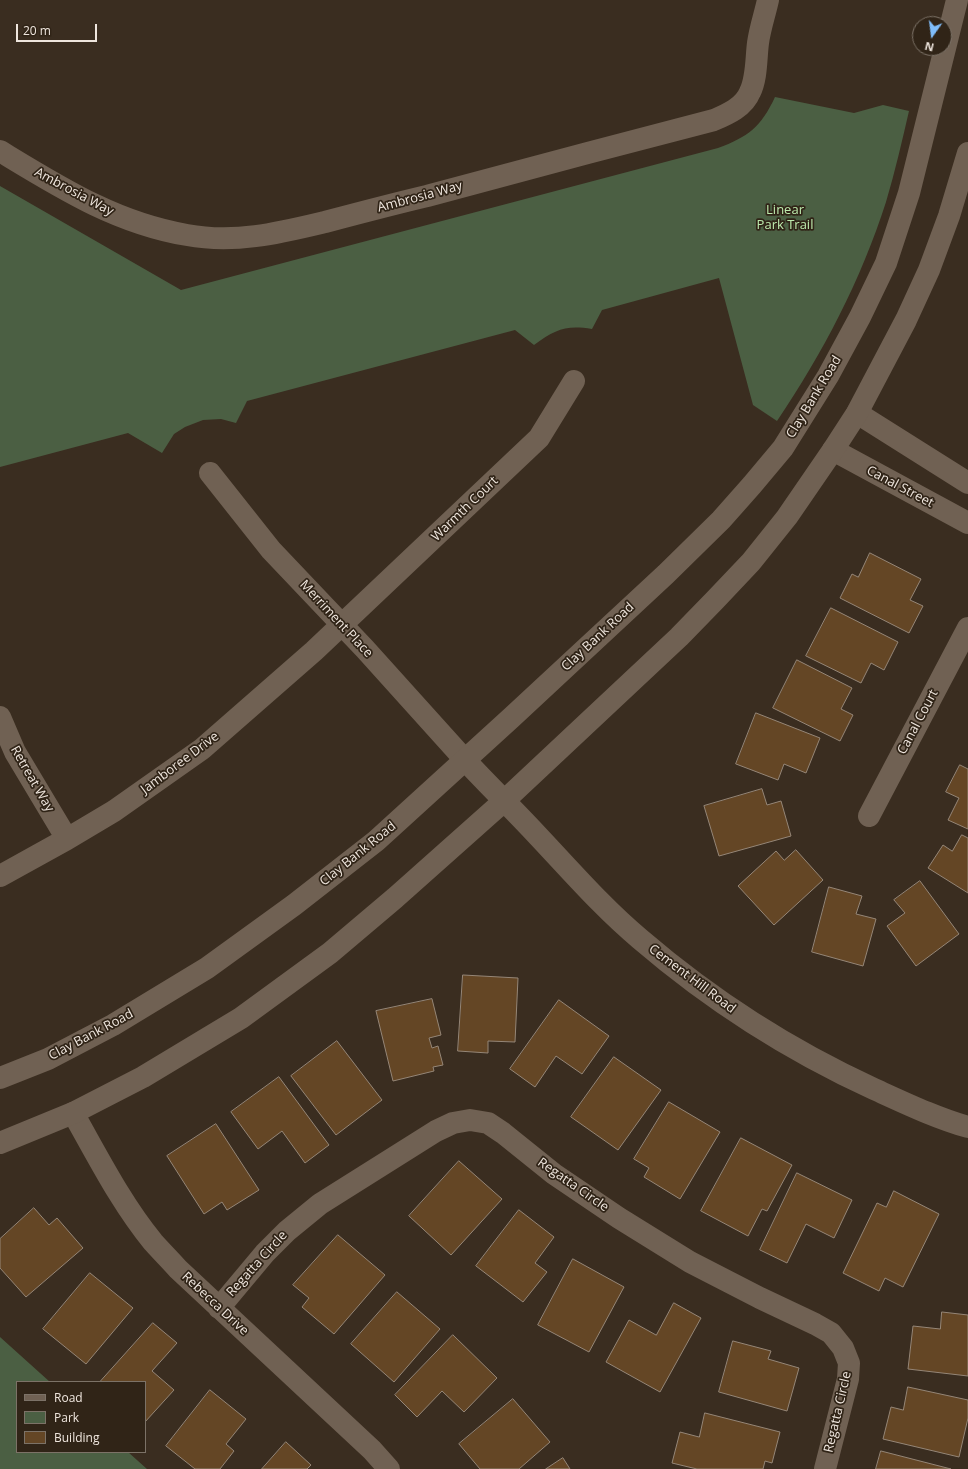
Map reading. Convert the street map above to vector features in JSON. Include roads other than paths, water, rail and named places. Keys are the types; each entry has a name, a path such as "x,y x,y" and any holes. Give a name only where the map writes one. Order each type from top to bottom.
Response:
{"street":[{"name":"Ambrosia Way","path":"0,151 80,199 143,224 187,235 207,238 243,238 274,234 699,124 728,114 745,100 750,92 754,78 759,40 768,0"},
{"name":"Clay Bank Road","path":"0,1078 48,1059 113,1025 207,968 294,905 376,841 466,760 721,520 783,448 828,376 860,317 886,262 909,193 957,0"},
{"path":"0,1143 73,1113 143,1077 241,1018 330,953 384,908 504,801 679,637 726,589 751,562 787,517 857,413 906,320 929,270 949,216 968,153"},
{"name":"Warmth Court","path":"342,625 539,438 574,381"},
{"path":"857,413 968,483"},
{"name":"Canal Street","path":"833,450 968,522"},
{"name":"Merriment Place","path":"210,473 271,550 466,760"},
{"name":"Jamboree Drive","path":"0,876 67,840 114,811 202,749 342,625"},
{"name":"Canal Court","path":"869,816 968,628"},
{"name":"Retreat Way","path":"0,717 15,752 67,840"},
{"name":"Cement Hill Road","path":"466,760 585,888 639,938 683,974 730,1008 776,1037 834,1070 892,1097 952,1122 968,1127"},
{"name":"Rebecca Drive","path":"73,1113 97,1157 131,1211 153,1242 218,1308 372,1450 389,1469"},
{"name":"Regatta Circle","path":"218,1308 265,1253 320,1204 436,1131 453,1123 470,1120 488,1123 503,1132 560,1178 619,1218 690,1262 831,1333 843,1348 849,1363 848,1379 825,1469"}],"park label":[{"name":"Linear Park Trail","path":"785,218"}]}
